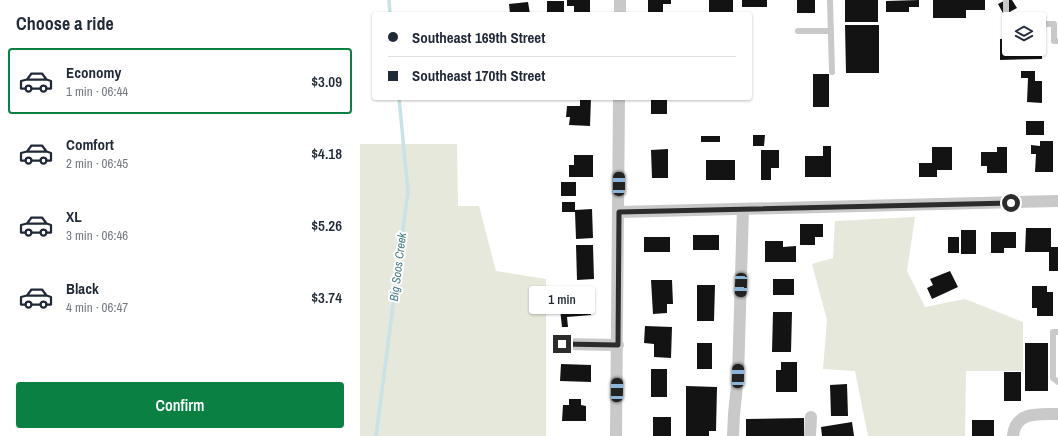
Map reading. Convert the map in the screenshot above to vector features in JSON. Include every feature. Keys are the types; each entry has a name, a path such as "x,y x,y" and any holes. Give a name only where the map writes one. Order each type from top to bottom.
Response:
{"street":[{"path":"620,0 620,12"},
{"path":"616,436 619,100"},
{"path":"619,212 1058,201"},
{"path":"733,436 738,376 743,209"},
{"path":"562,344 618,345"},
{"path":"1013,436 1018,422 1024,417 1034,414 1058,414"},
{"path":"810,436 811,416"}],"lane":[{"path":"830,0 832,72"},
{"path":"1006,0 1006,12"},
{"path":"1046,24 1054,24 1054,41 1058,41"},
{"path":"798,32 831,32"},
{"path":"1058,332 1053,332 1052,378 1058,382"}],"shaded area":[{"path":"360,144 457,144 458,206 479,206 496,271 546,279 546,436 360,436"},
{"path":"915,217 907,271 925,307 965,299 1023,322 1023,371 966,371 965,436 868,436 855,371 823,369 827,320 812,264 833,258 835,221"}],"building":[{"path":"567,0 590,0 590,12 574,12 574,6 567,6"},
{"path":"648,0 671,0 671,4 663,4 663,12 648,12"},
{"path":"709,0 733,0 733,12 709,12"},
{"path":"742,0 767,0 767,7 742,7"},
{"path":"797,0 815,0 815,13 797,13"},
{"path":"845,0 878,0 878,22 845,22"},
{"path":"919,0 919,7 909,7 909,12 886,12 886,1"},
{"path":"933,0 985,0 985,10 966,10 966,18 933,18"},
{"path":"1006,0 1012,0 1017,8 1010,12 1002,12 998,4"},
{"path":"547,1 564,1 564,12 547,12"},
{"path":"528,2 530,12 510,12 509,4"},
{"path":"845,25 879,25 879,73 846,73"},
{"path":"1000,39 1002,39 1002,56 1042,56 1042,59 1000,60"},
{"path":"1021,71 1035,71 1035,81 1042,81 1042,103 1027,102 1028,78 1021,78"},
{"path":"813,74 829,74 829,107 813,107"},
{"path":"580,100 591,100 590,126 569,125 570,117 566,117 567,106 580,106"},
{"path":"651,100 667,100 667,114 651,114"},
{"path":"1026,121 1044,121 1044,135 1026,135"},
{"path":"753,135 765,135 764,146 753,146"},
{"path":"701,136 720,136 720,142 701,142"},
{"path":"1040,141 1053,141 1053,172 1035,172 1036,154 1031,154 1031,145 1040,146"},
{"path":"823,146 831,146 831,177 805,177 805,156 823,156"},
{"path":"932,147 952,147 952,170 937,170 937,177 919,177 919,163 932,163"},
{"path":"997,147 1007,147 1007,173 987,173 987,166 981,166 981,152 997,152"},
{"path":"668,149 668,178 652,178 651,150"},
{"path":"761,150 779,150 779,168 771,168 771,180 761,180"},
{"path":"574,155 593,155 593,177 569,177 569,165 574,165"},
{"path":"706,160 735,160 735,180 706,180"},
{"path":"561,182 576,182 576,196 561,196"},
{"path":"562,202 575,202 575,210 592,209 593,238 576,239 575,212 562,212"},
{"path":"800,224 823,224 823,237 815,237 815,245 800,245"},
{"path":"1026,228 1051,228 1051,247 1058,247 1058,271 1049,271 1049,252 1025,252"},
{"path":"961,230 976,230 976,254 961,254"},
{"path":"991,232 1016,232 1016,248 1004,248 1004,253 991,253"},
{"path":"693,235 719,235 719,250 693,250"},
{"path":"644,237 670,237 670,252 644,252"},
{"path":"948,237 959,237 959,253 948,253"},
{"path":"765,241 783,241 783,247 796,246 796,262 765,262"},
{"path":"576,245 593,245 594,279 577,280"},
{"path":"950,271 958,287 932,299 927,288 933,285 930,279"},
{"path":"773,279 794,279 794,295 773,295"},
{"path":"651,280 672,280 673,304 667,304 667,313 653,314"},
{"path":"697,285 715,285 714,321 697,321"},
{"path":"1032,286 1047,286 1047,292 1053,292 1053,316 1037,316 1037,308 1032,308"},
{"path":"590,298 591,315 567,317 568,327 562,327 559,300"},
{"path":"773,312 792,312 791,352 772,352"},
{"path":"645,326 672,327 671,358 654,357 654,344 644,343"},
{"path":"697,343 712,343 712,369 697,369"},
{"path":"1025,343 1048,343 1048,391 1025,391"},
{"path":"781,362 797,362 797,392 776,392 776,370 781,370"},
{"path":"561,364 591,365 591,382 560,381"},
{"path":"651,369 667,369 667,397 651,397"},
{"path":"1004,372 1021,372 1021,401 1004,401"},
{"path":"847,384 848,416 831,416 830,385"},
{"path":"686,386 717,387 716,431 709,431 709,436 686,436"},
{"path":"569,399 581,399 581,405 586,406 586,421 562,421 563,405 569,405"},
{"path":"653,417 671,417 671,436 653,436"},
{"path":"804,418 804,436 746,436 746,419"},
{"path":"972,420 994,420 994,436 972,436"},
{"path":"852,422 854,436 822,436 821,427"}],"waterway":[{"name":"Big Soos Creek","path":"389,0 390,12"},
{"name":"Big Soos Creek","path":"376,436 408,191 399,100"}],"route":[{"path":"562,344 618,345 619,212 1011,203"}]}
